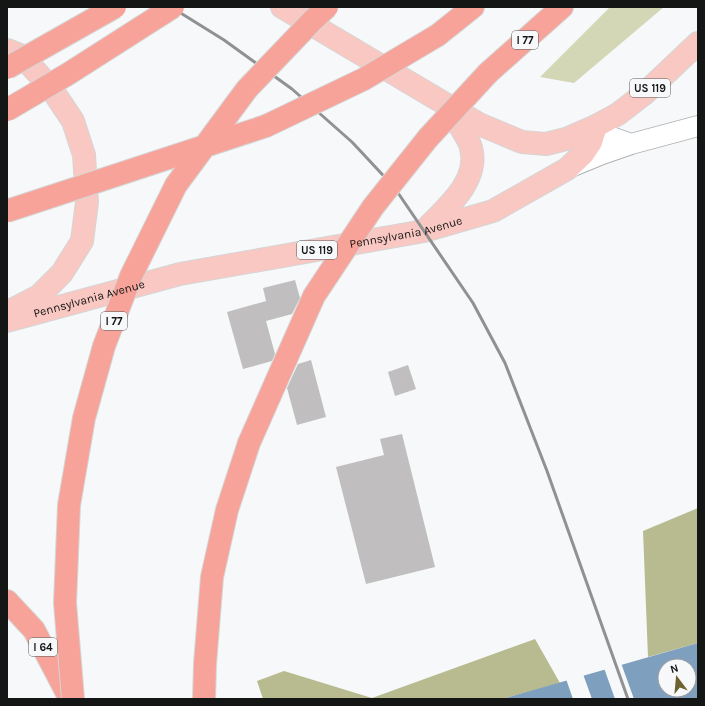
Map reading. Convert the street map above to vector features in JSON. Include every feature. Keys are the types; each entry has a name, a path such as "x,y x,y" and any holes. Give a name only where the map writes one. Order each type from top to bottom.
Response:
{"highway":[{"path":"7,68 115,7"},
{"path":"7,110 68,74 173,7"},
{"name":"I 77","path":"73,699 65,603 69,505 84,418 104,346 131,276 176,185 247,89 327,7"},
{"path":"7,211 266,126 364,79 438,35 473,7"},
{"name":"I 77","path":"204,699 205,664 212,577 227,510 249,443 314,296 373,207 428,138 488,73 562,7"},
{"name":"I 64","path":"7,601 34,630 70,699"}],"main road":[{"name":"US 119","path":"282,7 479,124 522,142 546,144 566,139 596,126 618,114 644,94 698,43"},
{"path":"7,50 22,56 51,88 73,121 84,155 87,202 82,241 62,273 39,296 7,312"},
{"path":"424,231 453,202 468,180 474,161 471,146 446,105"},
{"name":"Pennsylvania Avenue","path":"7,321 180,274 424,231 494,211 567,169 583,154 591,142 596,126"}],"street":[{"path":"596,126 603,134 631,144"},
{"path":"567,169 602,154 631,144 698,126"}],"green space":[{"path":"610,7 664,7 574,83 540,77"},
{"path":"698,508 698,643 648,657 643,531"},
{"path":"535,639 560,683 502,699 263,699 257,681 284,671 372,698"}],"water":[{"path":"698,643 698,699 502,699"}],"pier":[{"path":"621,663 634,699 615,699 604,668"},
{"path":"583,674 592,699 573,699 566,679"}],"building":[{"path":"295,280 300,298 292,314 266,321 275,354 272,361 243,369 227,312 266,301 263,288"},
{"path":"311,360 326,417 297,425 287,388 298,364"},
{"path":"408,365 416,389 395,396 388,372"},
{"path":"402,434 435,567 366,584 336,467 384,455 380,439"}],"railway":[{"path":"171,7 224,40 292,89 352,142 394,187 473,303 505,363 547,471 628,699"}]}
